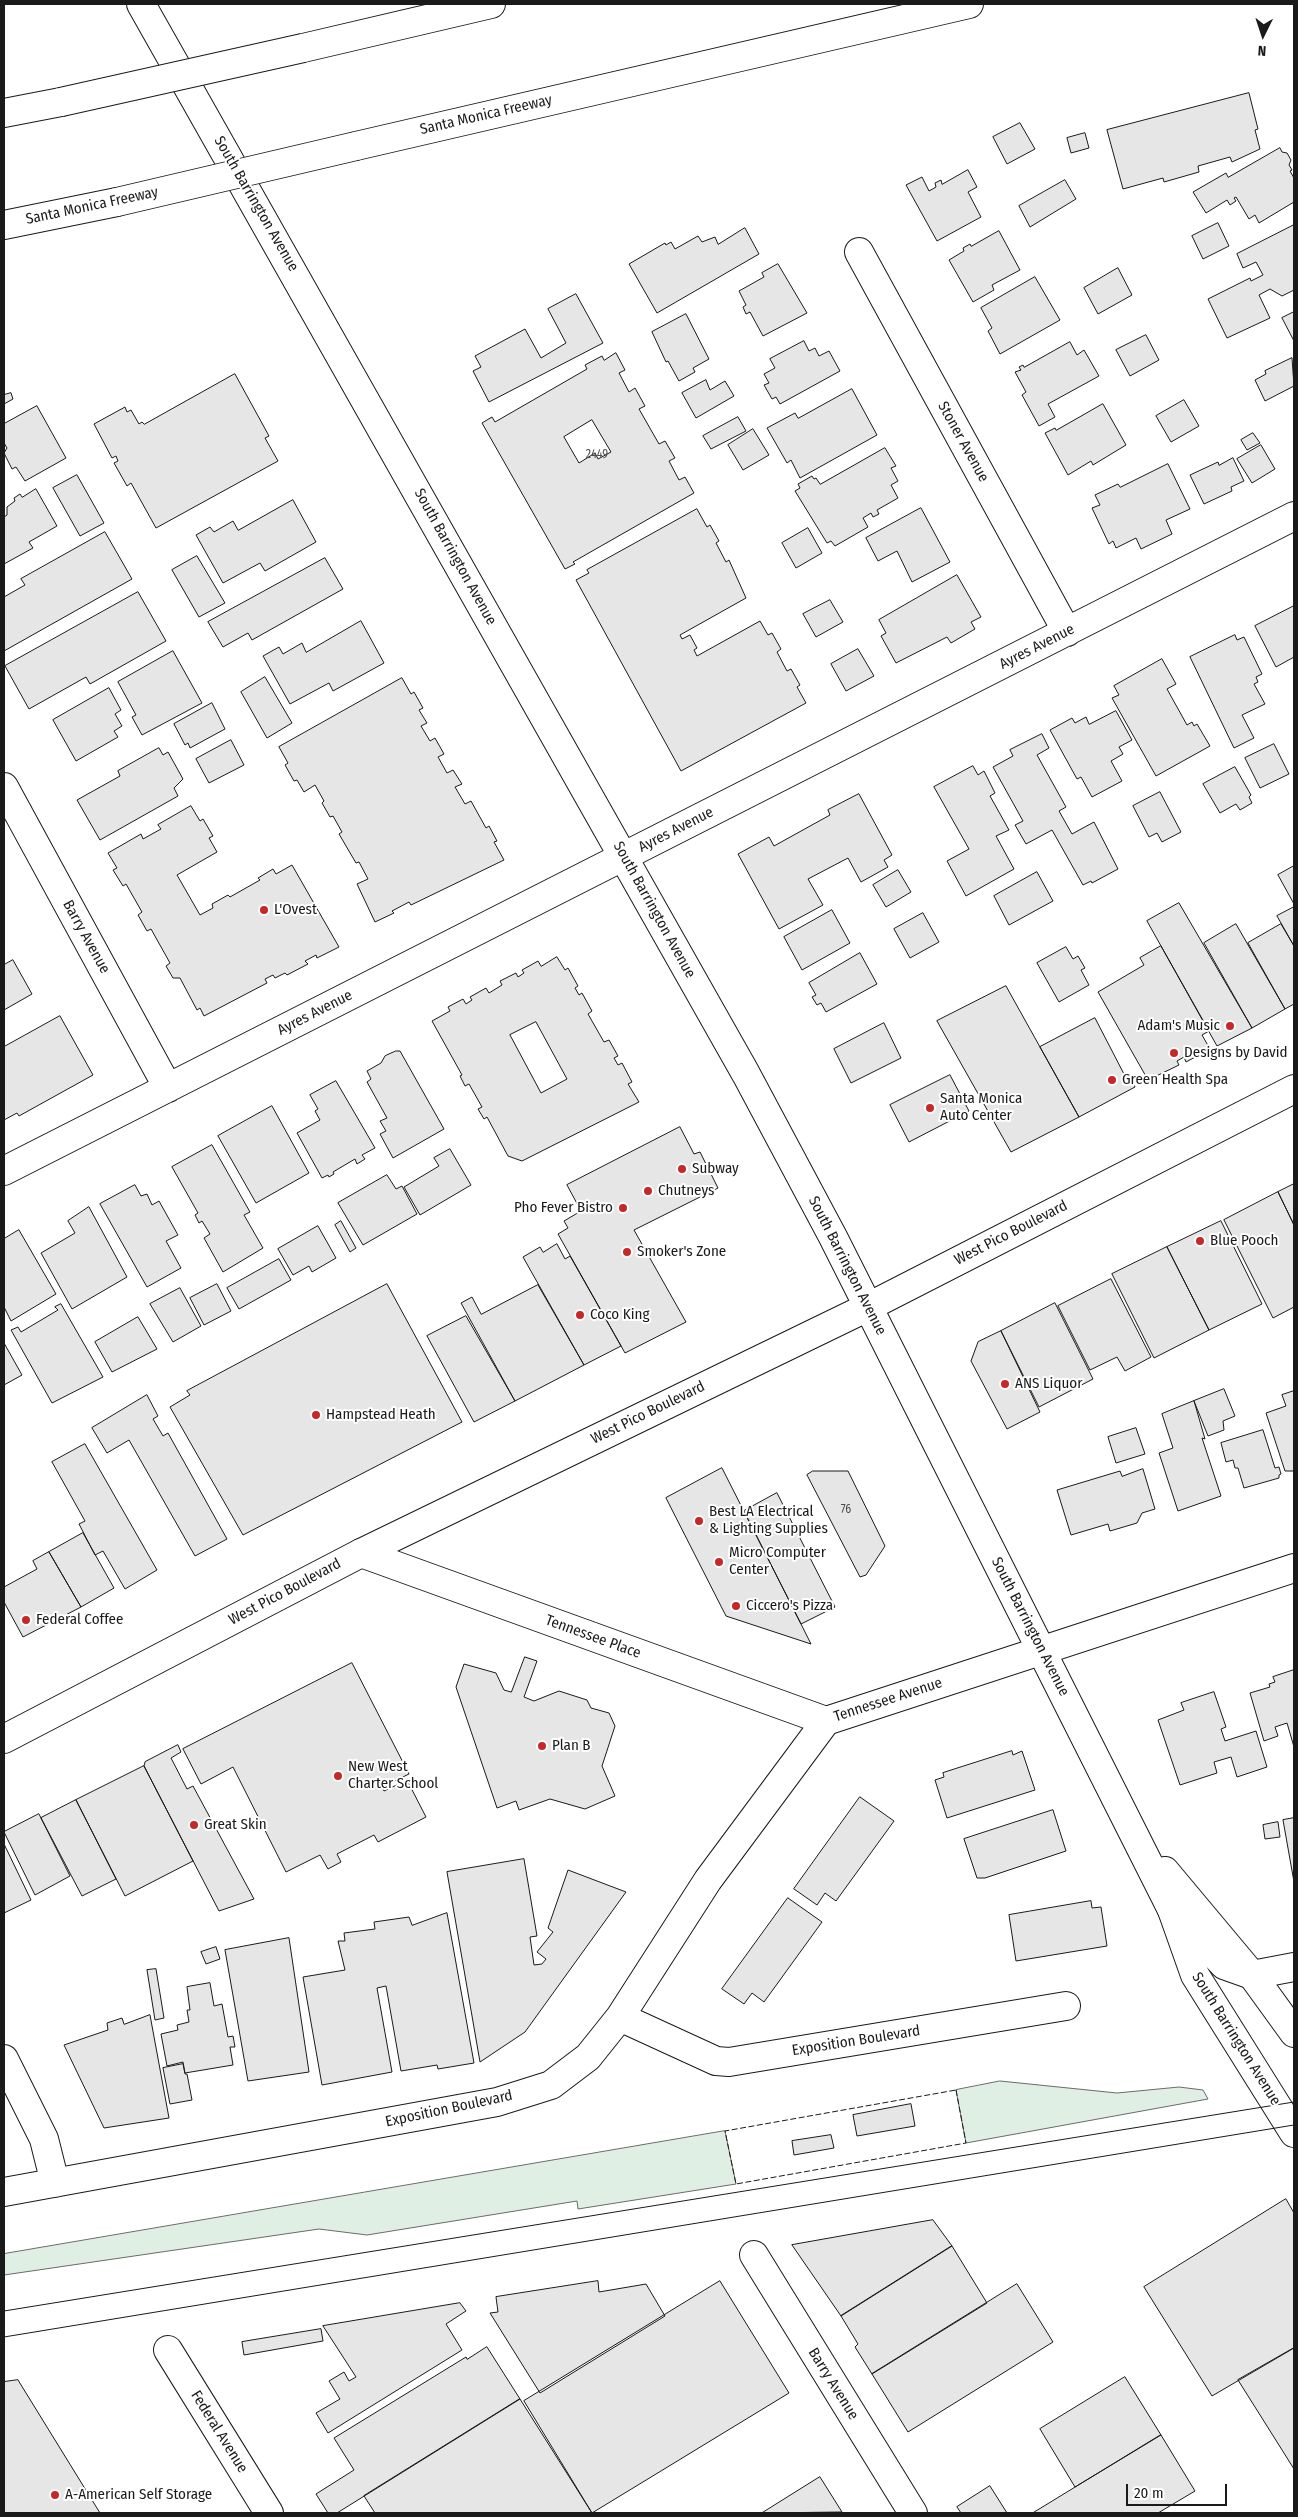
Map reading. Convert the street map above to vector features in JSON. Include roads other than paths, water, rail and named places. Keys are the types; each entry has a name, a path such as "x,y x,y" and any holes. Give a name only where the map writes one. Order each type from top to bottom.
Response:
{"main road":[{"name":"South Barrington Avenue","path":"141,4 746,1074 833,1237 1172,1910 1195,1975 1294,2134"},
{"path":"303,48 442,4"},
{"path":"4,113 303,48 491,4"},
{"name":"Santa Monica Freeway","path":"4,224 117,202 969,4"},
{"name":"Stoner Avenue","path":"859,252 1067,632"},
{"name":"Ayres Avenue","path":"4,1171 1294,516"},
{"name":"Barry Avenue","path":"4,787 168,1088"},
{"name":"West Pico Boulevard","path":"6,1732 360,1553 868,1307 1294,1089"},
{"name":"Tennessee Place","path":"360,1553 826,1721"},
{"name":"Tennessee Avenue","path":"620,2017 708,1880 826,1721 1294,1568"},
{"name":"South Barrington Avenue","path":"1133,1834 1252,1975 1294,2033"},
{"path":"1172,1910 1224,1965 1252,1975 1294,1967"},
{"name":"Exposition Boulevard","path":"4,2192 497,2102 550,2085 588,2057 620,2017 716,2061 729,2062 1066,2006"},
{"path":"4,2059 44,2139 55,2183"},
{"name":"Barry Avenue","path":"754,2255 913,2513"},
{"name":"Federal Avenue","path":"168,2350 270,2513"}],"tram line":[{"path":"4,2311 1294,2102"},
{"path":"4,2337 1294,2125"}],"place":[{"name":"L'Ovest","path":"264,910"},
{"name":"Adam's Music","path":"1230,1026"},
{"name":"Designs by David","path":"1174,1053"},
{"name":"Green Health Spa","path":"1112,1080"},
{"name":"Santa Monica Auto Center","path":"930,1108"},
{"name":"Subway","path":"682,1169"},
{"name":"Chutneys","path":"648,1191"},
{"name":"Pho Fever Bistro","path":"623,1208"},
{"name":"Blue Pooch","path":"1200,1241"},
{"name":"Smoker's Zone","path":"627,1252"},
{"name":"Coco King","path":"580,1315"},
{"name":"ANS Liquor","path":"1005,1384"},
{"name":"Hampstead Heath","path":"316,1415"},
{"name":"Best LA Electrical & Lighting Supplies","path":"699,1521"},
{"name":"Micro Computer Center","path":"719,1562"},
{"name":"Ciccero's Pizza","path":"736,1606"},
{"name":"Federal Coffee","path":"26,1620"},
{"name":"Plan B","path":"542,1746"},
{"name":"New West Charter School","path":"338,1776"},
{"name":"Great Skin","path":"194,1825"},
{"name":"A-American Self Storage","path":"55,2495"}]}
